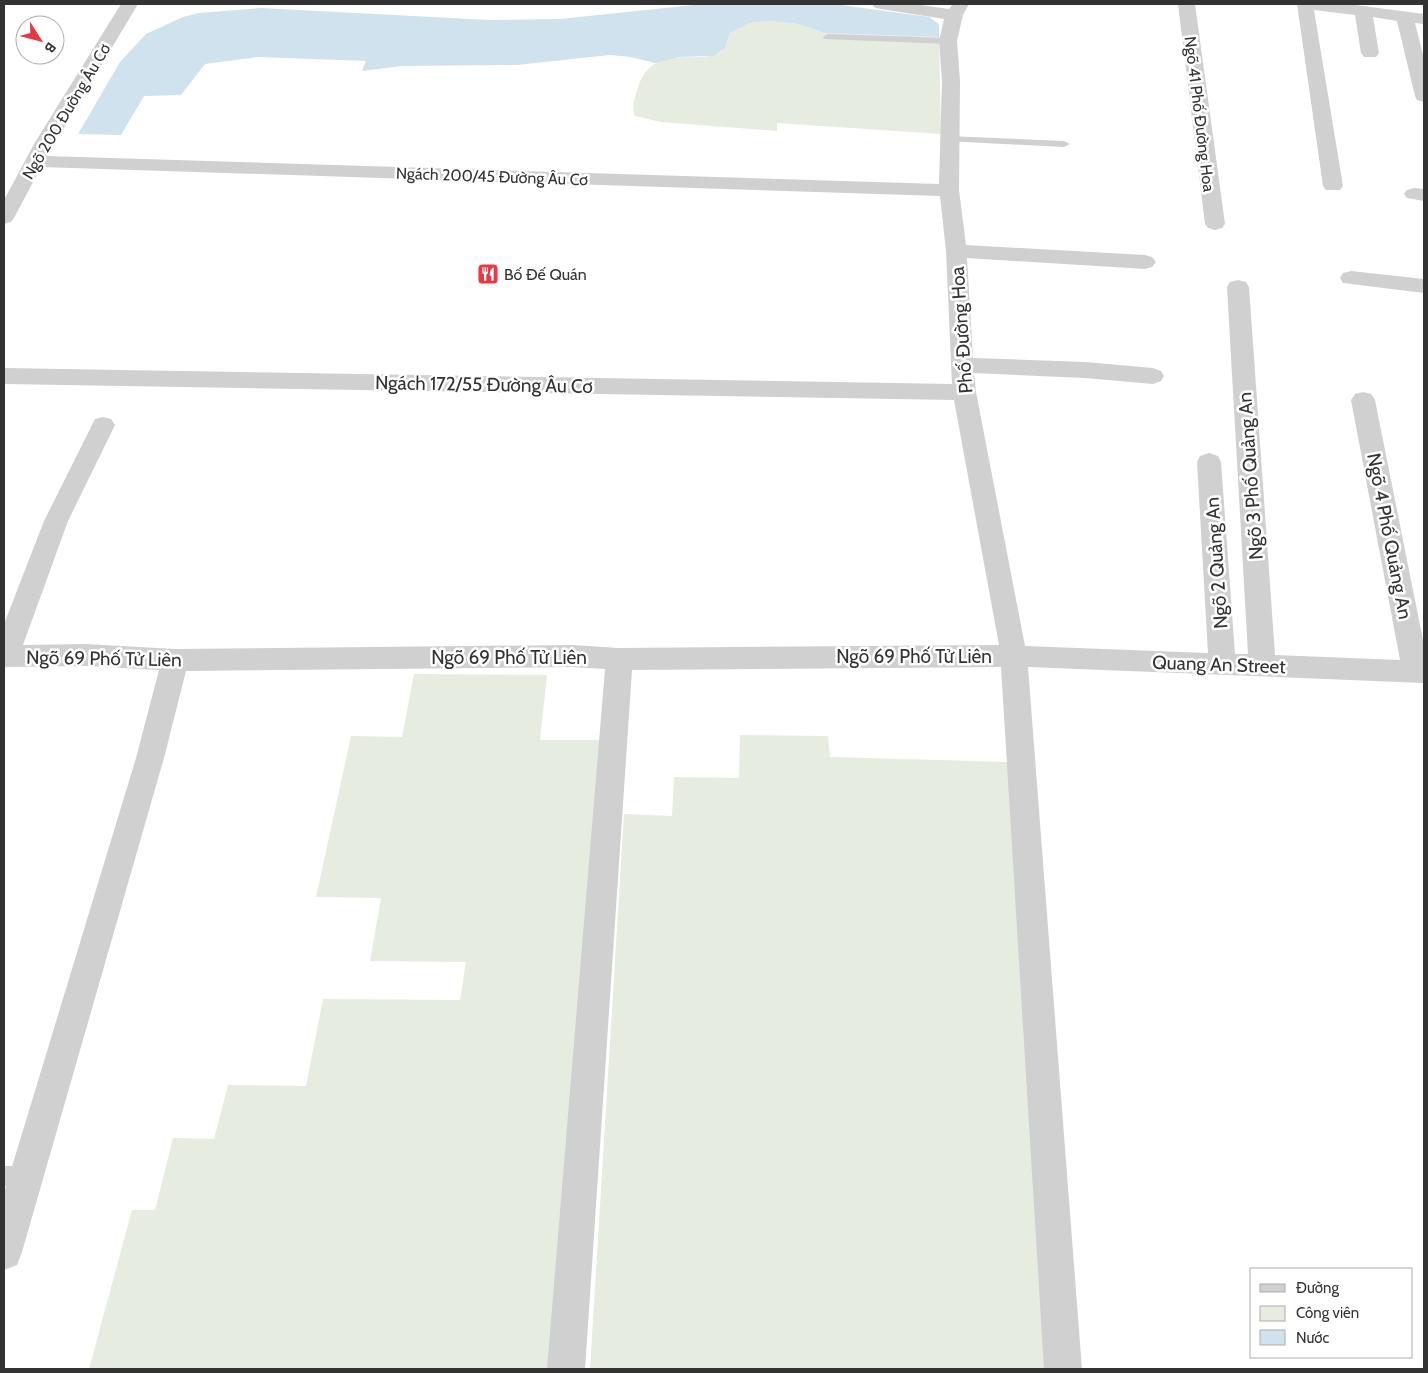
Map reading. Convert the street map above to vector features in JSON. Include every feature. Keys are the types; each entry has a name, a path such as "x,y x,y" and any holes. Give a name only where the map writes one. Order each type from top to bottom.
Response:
{"street":[{"name":"Ngõ 200 Đường Âu Cơ","path":"4,218 44,144 129,4"},
{"path":"881,4 957,10"},
{"name":"Ngõ 41 Phố Đường Hoa","path":"1186,4 1215,224"},
{"path":"1305,4 1333,186"},
{"path":"1311,4 1424,19"},
{"name":"Phố Đường Hoa","path":"957,10 948,42 951,81 949,190 956,251 964,392 1014,656 1063,1369"},
{"path":"1362,11 1370,53"},
{"path":"1405,16 1424,96"},
{"name":"Ngách 200/45 Đường Âu Cơ","path":"4,176 31,168 949,190"},
{"path":"956,251 1145,262"},
{"path":"1352,278 1424,286"},
{"name":"Ngõ 3 Phố Quảng An","path":"1238,287 1262,666"},
{"path":"963,365 1085,370 1153,376"},
{"name":"Ngách 172/55 Đường Âu Cơ","path":"4,376 964,392"},
{"name":"Ngõ 4 Phố Quảng An","path":"1363,400 1420,672"},
{"path":"4,656 56,521 103,425"},
{"name":"Ngõ 2 Quảng An","path":"1210,462 1222,664"},
{"name":"Ngõ 69 Phố Tử Liên","path":"4,656 85,655 175,660 572,656 619,659 1014,656"},
{"name":"Quang An Street","path":"1014,656 1420,672"},
{"path":"566,1369 619,659"},
{"path":"4,1252 15,1176 150,758 175,660"}],"lane":[{"path":"828,37 948,42"},
{"path":"949,139 1064,144"}],"green space":[{"path":"770,21 798,24 825,33 939,37 941,134 777,123 777,131 661,122 635,116 633,105 638,87 646,72 657,63 682,57 707,57 717,54 725,47 730,33 750,23"},
{"path":"414,674 547,675 540,740 602,740 552,1369 89,1369 132,1210 155,1210 173,1138 214,1139 228,1085 306,1086 323,999 460,1000 466,962 370,961 381,898 316,897 351,736 402,737"},
{"path":"740,735 828,736 830,757 1010,762 1045,1369 590,1369 624,814 672,816 674,777 739,778"}],"water":[{"path":"703,4 834,4 929,17 939,24 939,37 825,33 798,24 770,21 750,23 730,33 725,48 714,56 679,57 655,63 631,57 610,55 517,65 402,66 362,71 366,61 258,57 205,64 181,95 144,96 121,135 78,134 120,62 146,34 183,17 199,13 261,8 489,20 560,19"}],"place":[{"name":"Bố Đế Quán","path":"488,274"}]}
